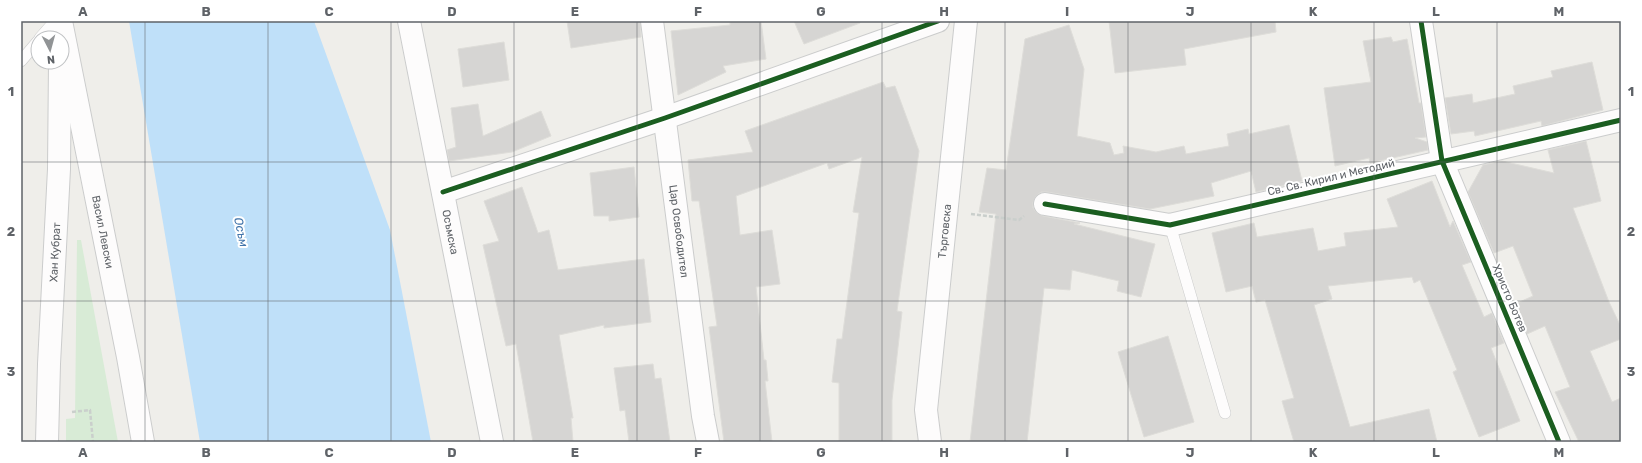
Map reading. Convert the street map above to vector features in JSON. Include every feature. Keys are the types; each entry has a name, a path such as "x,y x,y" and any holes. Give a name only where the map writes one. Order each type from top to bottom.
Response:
{"street":[{"name":"Васил Левски","path":"61,21 143,442"},
{"name":"Осъмска","path":"409,21 492,442"},
{"name":"Цар Освободител","path":"652,21 703,416 708,442"},
{"path":"443,192 665,118 938,21"},
{"name":"Търговска","path":"930,442 926,410 966,21"},
{"name":"Христо Ботев","path":"1421,21 1442,161 1556,441"},
{"name":"Хан Кубрат","path":"47,442 49,364 59,169 60,70"},
{"name":"Св. Св. Кирил и Методий","path":"1045,204 1170,225 1621,120"}],"lane":[{"path":"47,30 55,21"},
{"path":"21,61 30,50"},
{"path":"1170,225 1225,413"}],"path":[{"path":"947,211 1019,220 1045,204"},
{"path":"71,412 90,410 93,442"}],"green space":[{"path":"77,240 81,240 118,442 66,442 66,419 75,418"}],"water":[{"name":"Осъм","path":"129,21 314,21 390,230 431,442 200,442"}],"building":[{"path":"567,21 640,21 641,37 571,48"},
{"path":"730,21 761,21 766,59 723,66 726,72 678,95 671,31 730,25"},
{"path":"794,21 860,21 860,23 804,44"},
{"path":"1109,21 1275,21 1276,32 1184,49 1186,65 1115,73"},
{"path":"1069,25 1084,69 1077,136 1110,143 1114,155 1124,153 1123,146 1156,152 1184,146 1186,154 1229,146 1227,134 1248,129 1249,134 1289,125 1302,181 1256,192 1251,171 1211,183 1214,196 1150,209 1041,192 1036,196 1033,202 1033,208 1037,213 1043,216 1080,223 1074,224 1155,244 1141,297 1117,291 1119,281 1072,270 1070,290 1044,288 1027,442 970,442 996,214 979,212 987,168 1006,170 1025,39"},
{"path":"1391,37 1393,42 1407,39 1419,103 1421,103 1426,137 1415,138 1427,142 1428,150 1370,163 1369,158 1335,166 1324,88 1371,82 1363,41"},
{"path":"504,42 509,80 463,87 458,49"},
{"path":"1592,62 1603,110 1542,126 1541,121 1475,136 1474,131 1451,134 1445,98 1472,94 1473,103 1515,94 1513,86 1553,77 1551,71"},
{"path":"883,82 886,88 895,86 919,151 897,311 902,312 892,400 892,442 839,442 839,383 832,382 837,339 842,339 859,213 853,212 862,157 829,169 827,163 736,196 740,235 772,230 780,284 756,287 764,360 766,360 768,381 765,381 772,442 724,442 709,327 717,326 699,201 692,201 688,160 753,152 745,131"},
{"path":"478,104 483,136 541,111 551,136 512,152 449,161 447,150 456,147 451,108"},
{"path":"1586,141 1601,201 1573,208 1609,302 1621,327 1621,339 1590,351 1612,402 1621,398 1621,442 1579,442 1555,392 1570,387 1545,326 1527,334 1515,304 1533,296 1513,246 1494,253 1468,192 1483,165 1502,161 1554,173 1548,150"},
{"path":"634,167 639,217 609,221 609,216 594,216 590,173"},
{"path":"1432,181 1450,227 1453,221 1471,262 1462,265 1484,317 1492,313 1504,343 1491,348 1520,421 1479,437 1453,372 1457,370 1420,280 1414,283 1412,277 1328,286 1332,299 1314,305 1350,427 1429,409 1437,442 1294,442 1282,401 1294,398 1265,300 1256,302 1252,286 1226,292 1212,233 1254,223 1257,237 1313,228 1318,251 1346,246 1344,233 1398,227 1387,199"},
{"path":"522,187 538,233 549,230 558,270 644,259 651,322 604,328 604,325 559,335 573,418 571,418 573,442 533,442 516,344 506,346 483,245 499,241 484,201"},
{"path":"1168,336 1194,422 1144,437 1118,352"},
{"path":"653,364 655,379 661,378 670,442 629,442 625,410 620,411 614,368"}],"cycle path":[{"path":"443,192 665,118 938,21"},
{"path":"1421,21 1442,161 1559,442"},
{"path":"1045,204 1170,225 1621,120"}]}
